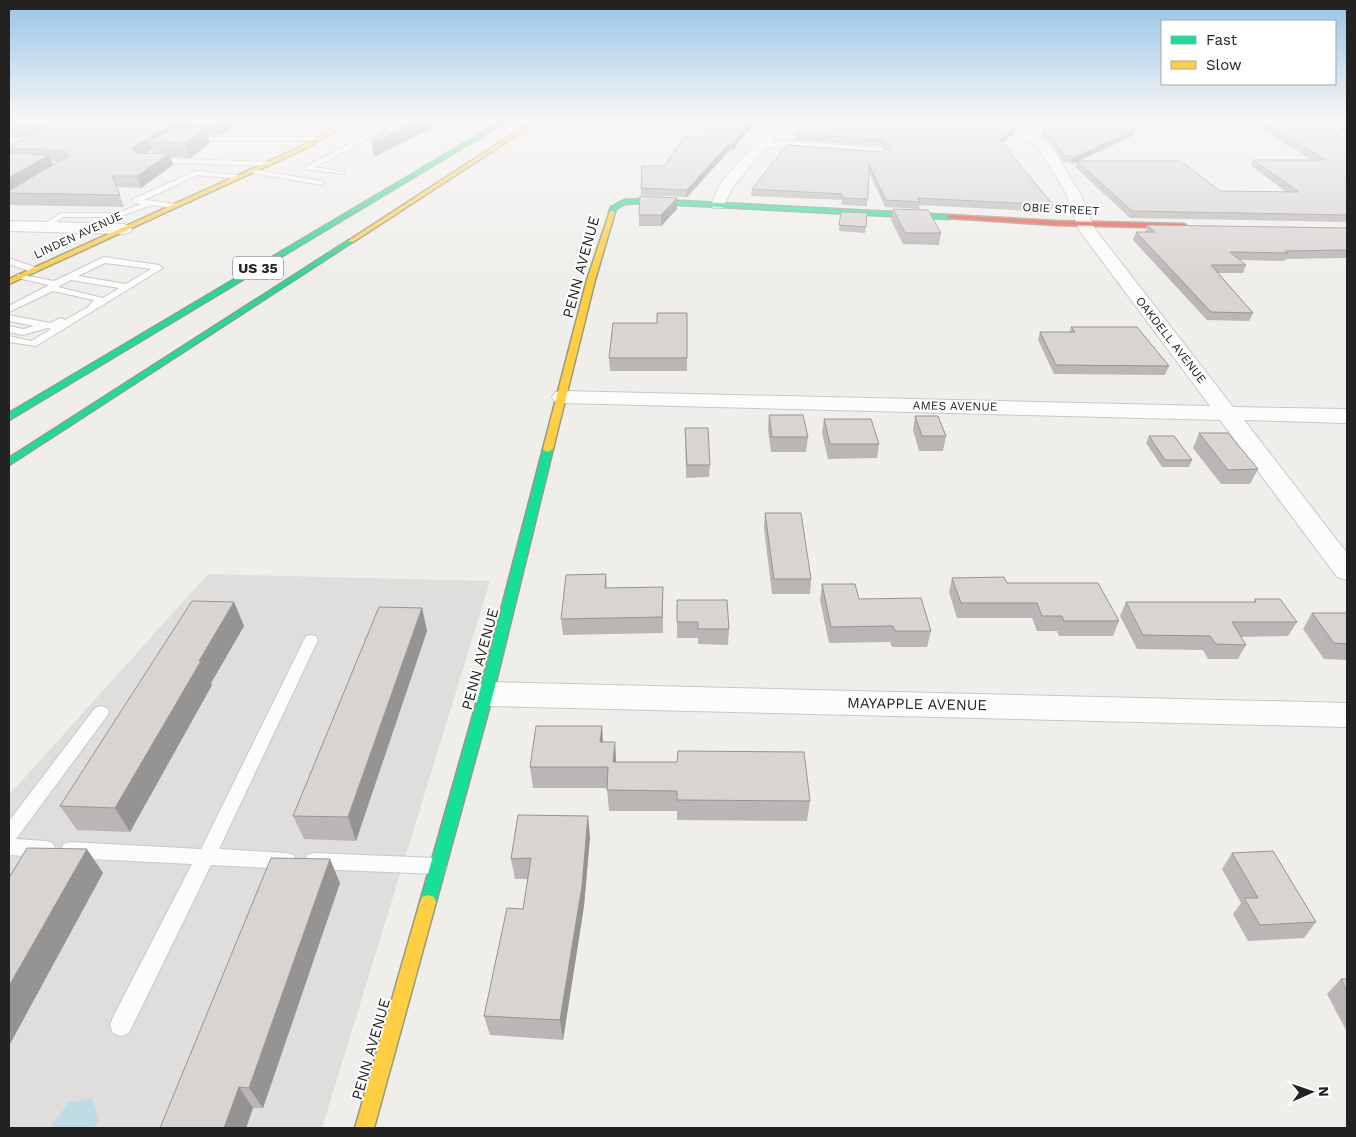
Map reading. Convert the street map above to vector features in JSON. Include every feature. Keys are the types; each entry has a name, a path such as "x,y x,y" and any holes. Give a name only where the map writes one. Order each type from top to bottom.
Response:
{"main road":[{"name":"LINDEN AVENUE","path":"9,282 249,172"},
{"name":"US 35","path":"9,417 419,172"},
{"name":"US 35","path":"9,462 459,172"},
{"name":"OBIE STREET","path":"624,202 642,201 1084,224 1200,227"},
{"name":"PENN AVENUE","path":"364,1128 486,694 592,280 613,208 624,202"},
{"path":"137,341 291,235"}],"street":[{"path":"718,205 725,187 738,172"},
{"name":"OAKDELL AVENUE","path":"1061,172 1073,193 1084,224 1347,571"},
{"path":"9,226 124,229"},
{"name":"AMES AVENUE","path":"563,397 1347,416"},
{"name":"MAYAPPLE AVENUE","path":"486,694 1347,715"}],"lane":[{"path":"257,172 321,183"},
{"path":"278,176 289,172"},
{"path":"336,172 342,173"},
{"path":"174,206 136,201 196,173 238,177"},
{"path":"44,227 61,215 118,215 152,203"},
{"path":"9,339 33,344 159,268 104,260 53,286 9,319 23,332 46,325 51,326 96,304 99,298 53,286 20,276"},
{"path":"9,261 34,270"},
{"path":"70,277 128,287"},
{"path":"121,1025 206,858 311,640"},
{"path":"9,835 101,712"},
{"path":"9,847 206,858 438,866"}],"shaded area":[{"path":"208,574 490,581 322,1128 9,1128 9,795"}],"water":[{"path":"92,1098 99,1121 93,1128 50,1128 69,1102"}],"building":[{"path":"9,172 19,172 9,178"},
{"path":"41,172 143,172 137,176 112,176 120,195 9,193 9,191"},
{"path":"642,172 703,172 687,190 641,188"},
{"path":"765,172 869,172 868,199 842,198 842,194 752,189"},
{"path":"872,172 1026,172 1053,205 918,198 920,202 886,200"},
{"path":"1089,172 1195,172 1220,191 1299,192 1270,172 1347,172 1347,215 1132,211"},
{"path":"640,196 677,198 661,215 639,215"},
{"path":"893,209 928,210 941,233 905,233"},
{"path":"841,212 867,213 866,227 839,225"},
{"path":"1147,225 1347,228 1347,250 1285,251 1288,253 1230,252 1246,265 1211,265 1253,313 1211,312 1136,232 1155,232"},
{"path":"657,313 687,313 687,358 609,358 613,323 657,323"},
{"path":"1071,327 1137,327 1169,366 1056,365 1040,332 1075,332"},
{"path":"769,415 803,415 808,437 772,437"},
{"path":"915,416 938,416 946,436 922,436"},
{"path":"824,419 871,419 879,444 830,444"},
{"path":"685,428 708,428 710,465 687,465"},
{"path":"1199,433 1228,433 1258,469 1228,470"},
{"path":"1149,436 1174,436 1192,460 1165,460"},
{"path":"765,513 801,513 811,579 774,579"},
{"path":"606,574 605,588 663,587 662,617 561,619 566,575"},
{"path":"1004,577 1007,583 1098,583 1119,621 1064,621 1062,616 1042,616 1037,603 961,603 952,578"},
{"path":"822,584 855,584 859,599 921,598 931,631 895,631 893,626 831,627"},
{"path":"1255,599 1280,599 1297,622 1232,622 1246,645 1216,644 1210,636 1143,635 1126,602 1256,602"},
{"path":"677,600 727,600 729,629 698,629 698,622 677,622"},
{"path":"192,601 234,602 115,808 60,806"},
{"path":"379,607 422,608 348,817 293,816"},
{"path":"1312,613 1347,613 1347,644 1334,643"},
{"path":"536,726 602,726 600,742 615,742 613,762 677,762 678,751 804,752 810,801 677,800 677,791 607,790 608,767 530,767"},
{"path":"518,815 588,816 582,886 560,1020 484,1016 507,908 523,909 531,858 511,859"},
{"path":"27,848 87,849 9,986 9,878"},
{"path":"1273,851 1316,922 1260,925 1244,898 1258,898 1232,853"},
{"path":"271,858 330,859 249,1088 239,1087 224,1128 160,1128"},
{"path":"1341,979 1347,979 1347,991"}],"traffic: fast":[{"path":"9,417 420,172"},
{"path":"612,212 613,208 624,202 642,201 949,217"},
{"path":"9,462 351,241"},
{"path":"428,902 486,694 548,449"}],"traffic: slow":[{"path":"9,282 250,172"},
{"path":"351,241 458,172"},
{"path":"548,449 591,280 612,212"},
{"path":"364,1128 428,902"}],"traffic: jam":[{"path":"949,217 1056,223 1184,226"}]}
